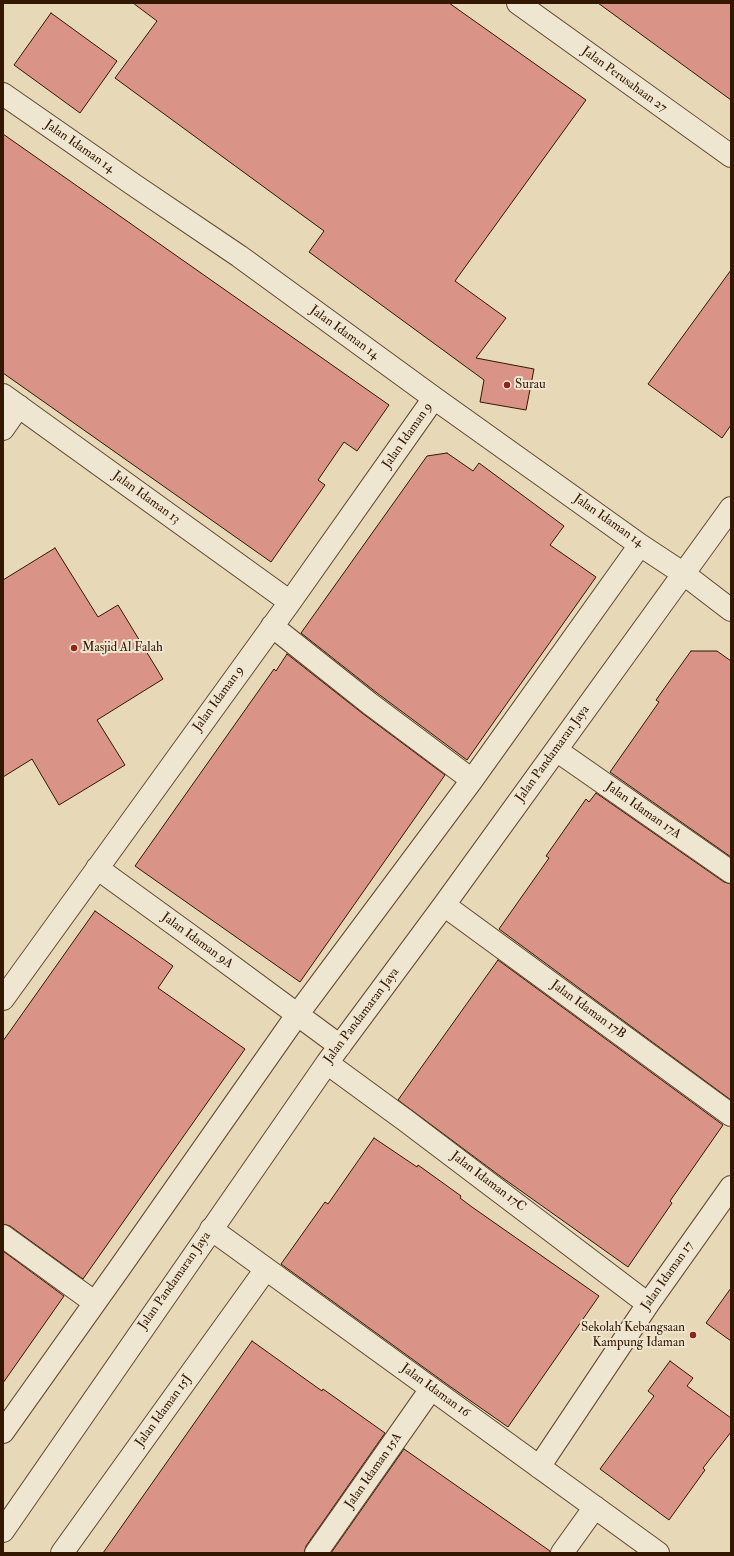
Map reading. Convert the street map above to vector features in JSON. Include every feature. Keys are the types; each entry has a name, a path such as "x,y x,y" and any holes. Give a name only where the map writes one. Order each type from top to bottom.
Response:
{"street":[{"name":"Jalan Perusahaan 27","path":"518,3 731,156"},
{"name":"Jalan Idaman 14","path":"3,94 134,186 238,256 640,545 684,574"},
{"name":"Jalan Idaman 9","path":"3,999 290,602 434,398"},
{"path":"3,429 11,400"},
{"name":"Jalan Idaman 13","path":"11,400 290,602"},
{"name":"Jalan Pandamaran Jaya","path":"3,1531 211,1229 334,1055 731,508"},
{"path":"3,1432 297,1015 472,780 640,545"},
{"path":"684,574 731,610"},
{"path":"272,626 369,703 472,780"},
{"name":"Jalan Idaman 17A","path":"556,750 731,872"},
{"name":"Jalan Idaman 9A","path":"97,868 297,1015 334,1055"},
{"name":"Jalan Idaman 17B","path":"444,905 731,1115"},
{"name":"Jalan Idaman 17C","path":"334,1055 412,1124 648,1304"},
{"name":"Jalan Idaman 17","path":"539,1467 648,1304 731,1187"},
{"name":"Jalan Idaman 16","path":"211,1229 658,1553"},
{"path":"3,1236 94,1302"},
{"name":"Jalan Idaman 15J","path":"62,1553 266,1269"},
{"name":"Jalan Idaman 15A","path":"316,1553 431,1389"},
{"path":"562,1553 595,1507"}],"building":[{"path":"133,3 449,3 586,100 455,281 506,318 476,358 534,369 526,410 480,402 484,380 309,252 324,231 115,78 157,21"},
{"path":"598,3 731,3 731,100"},
{"path":"51,13 117,61 80,113 14,65"},
{"path":"3,134 389,405 357,451 344,442 318,480 325,485 271,562 3,373"},
{"path":"731,270 731,425 722,438 648,384"},
{"path":"447,453 473,471 479,463 564,526 550,545 596,577 467,760 377,693 301,633 427,456"},
{"name":"Masjid Al Falah","path":"55,548 98,617 118,605 163,679 97,720 125,765 59,805 32,759 3,777 3,580"},
{"path":"691,651 717,651 731,661 731,857 610,772 659,702 656,700"},
{"path":"287,654 362,713 445,775 300,982 135,866 274,669 276,671"},
{"path":"596,793 724,882 731,884 731,1100 499,929 549,858 546,856 586,799 589,802"},
{"path":"95,911 173,966 158,988 245,1049 83,1279 10,1226 3,1224 3,1041"},
{"path":"498,960 723,1125 670,1201 672,1203 628,1267 500,1176 398,1100"},
{"path":"374,1138 417,1167 418,1165 461,1196 460,1198 472,1207 599,1296 508,1427 281,1264 325,1202 328,1204"},
{"path":"3,1251 64,1296 3,1383"},
{"path":"731,1288 731,1341 706,1323"},
{"path":"252,1341 322,1391 323,1389 385,1433 306,1546 304,1553 103,1553"},
{"path":"670,1361 693,1378 687,1386 731,1418 731,1432 703,1468 705,1470 669,1520 600,1469 654,1396 648,1391"},
{"path":"404,1449 550,1551 550,1553 331,1553"}],"place":[{"name":"Surau","path":"507,385"},
{"name":"Masjid Al Falah","path":"74,648"},
{"name":"Sekolah Kebangsaan Kampung Idaman","path":"693,1335"}]}
